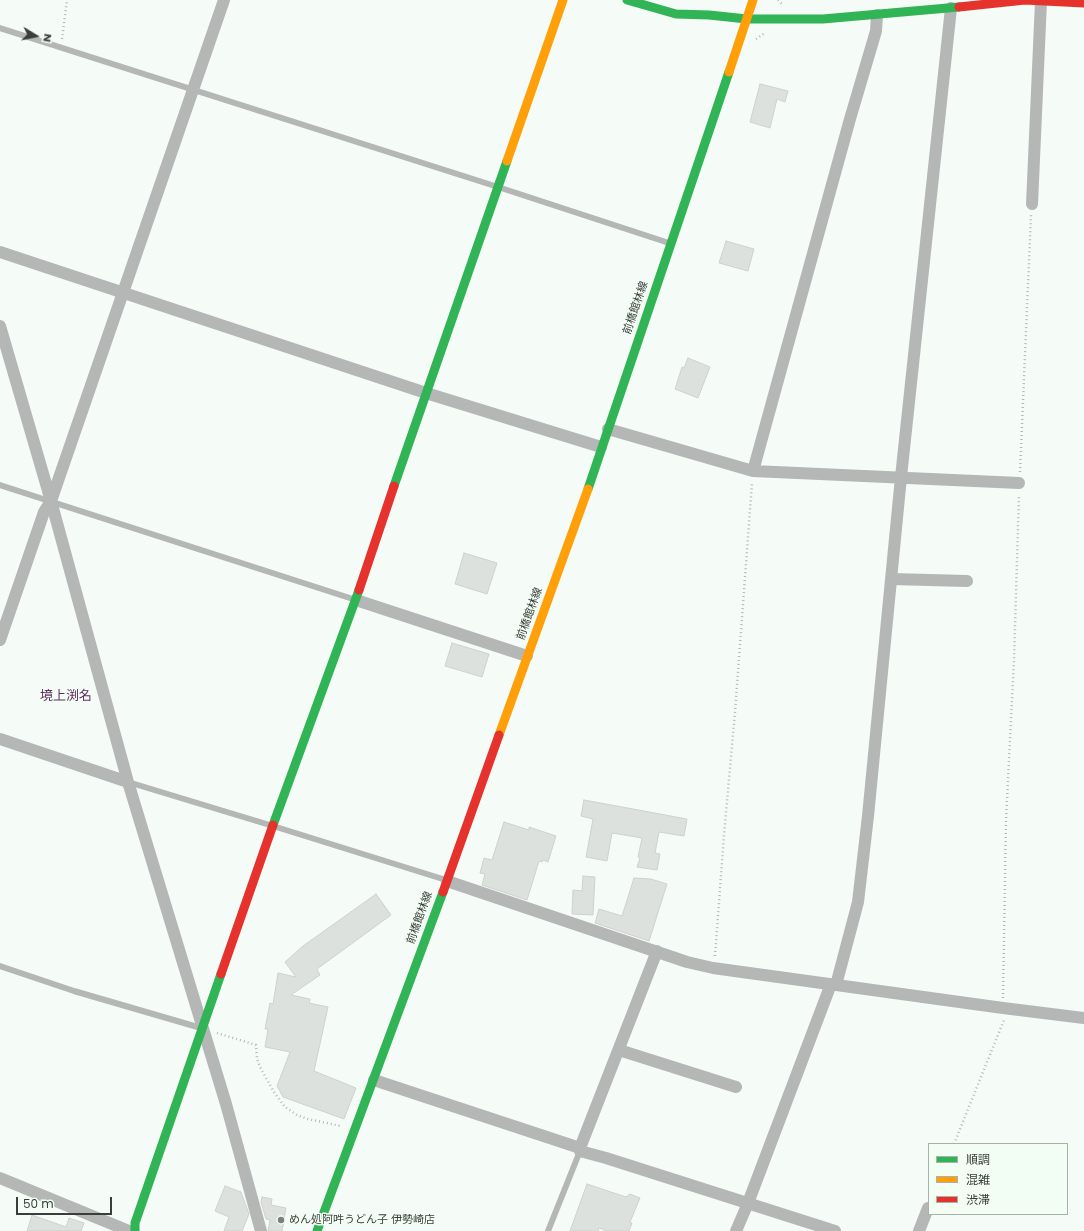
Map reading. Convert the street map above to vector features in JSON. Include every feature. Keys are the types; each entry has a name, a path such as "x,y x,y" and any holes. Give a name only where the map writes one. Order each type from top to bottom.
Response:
{"main road":[{"path":"135,1231 135,1223 273,826 356,600 426,393 563,0"},
{"path":"627,0 676,14 747,19 823,19 1025,0 1084,3"},
{"name":"前橋館林線","path":"317,1231 447,881 608,429 753,0"}],"street":[{"path":"0,640 44,512 51,501 224,0"},
{"path":"1032,204 1041,0"},
{"path":"736,1231 833,984 858,902 868,816 901,477 952,8"},
{"path":"753,471 850,119 876,31 877,15"},
{"path":"0,252 426,393 601,447"},
{"path":"0,326 51,501 128,782 226,1104 261,1231"},
{"path":"608,429 753,471 1019,483"},
{"path":"891,579 967,581"},
{"path":"356,600 527,656"},
{"path":"0,739 128,782"},
{"path":"447,881 687,962 713,968 1084,1018"},
{"path":"580,1149 657,951"},
{"path":"619,1050 736,1086"},
{"path":"374,1080 606,1158 835,1231"},
{"path":"0,1178 129,1231"},
{"path":"919,1231 928,1208"}],"lane":[{"path":"0,28 670,243"},
{"path":"0,485 356,600"},
{"path":"128,782 447,881"},
{"path":"0,966 74,991 203,1029"},
{"path":"548,1231 580,1149"}],"path":[{"path":"61,48 67,0"},
{"path":"754,41 770,32"},
{"path":"954,1143 997,1039 1006,1008 1006,820 1014,660 1019,483 1032,204"},
{"path":"713,968 735,712 753,471"},
{"path":"203,1029 256,1045 257,1059 274,1092 285,1107 297,1115 355,1130"}],"building":[{"path":"760,84 788,91 785,102 777,99 770,128 750,122"},
{"path":"726,241 754,249 748,271 719,263"},
{"path":"688,358 710,367 698,398 675,389 682,367 684,368"},
{"path":"464,553 497,563 487,594 455,584"},
{"path":"452,643 489,654 482,677 445,666"},
{"path":"584,800 687,819 684,836 659,832 655,853 660,854 657,870 637,867 640,858 638,857 642,838 612,833 607,861 586,857 593,819 581,816"},
{"path":"504,822 529,830 529,827 556,836 548,862 543,860 542,862 539,861 527,900 482,885 485,874 480,873 484,858 492,860"},
{"path":"583,876 595,877 593,915 572,914 573,890 582,891"},
{"path":"634,878 651,879 667,884 649,941 595,923 599,909 622,916"},
{"path":"376,894 391,915 317,969 320,975 291,995 310,999 309,1003 328,1007 314,1071 356,1088 344,1119 283,1097 277,1086 290,1052 265,1047 268,1029 265,1029 270,1003 273,1004 278,973 296,977 285,962 303,946"},
{"path":"587,1184 626,1197 630,1194 640,1198 630,1222 632,1223 629,1231 607,1231 599,1228 598,1231 570,1231"},
{"path":"225,1186 241,1192 249,1214 242,1231 224,1231 229,1217 215,1211"},
{"path":"262,1197 272,1199 271,1205 286,1208 282,1231 268,1231 270,1220 266,1219 261,1202"},
{"path":"32,1215 66,1227 69,1218 84,1223 81,1231 27,1231"}],"traffic: fast":[{"path":"627,0 676,14 709,15 747,19 823,19 959,7"},
{"path":"588,489 729,72"},
{"path":"394,486 507,161"},
{"path":"273,825 359,590"},
{"path":"317,1231 443,892"},
{"path":"135,1231 135,1223 221,974"}],"traffic: slow":[{"path":"507,161 563,0"},
{"path":"729,72 753,0"},
{"path":"499,735 588,489"}],"traffic: jam":[{"path":"959,7 1025,0 1084,3"},
{"path":"359,590 394,486"},
{"path":"443,892 499,735"},
{"path":"221,974 273,825"}],"place":[{"name":"めん処阿吽うどん子 伊勢崎店","path":"281,1220"}],"district":[{"name":"境上渕名","path":"66,697"}]}
